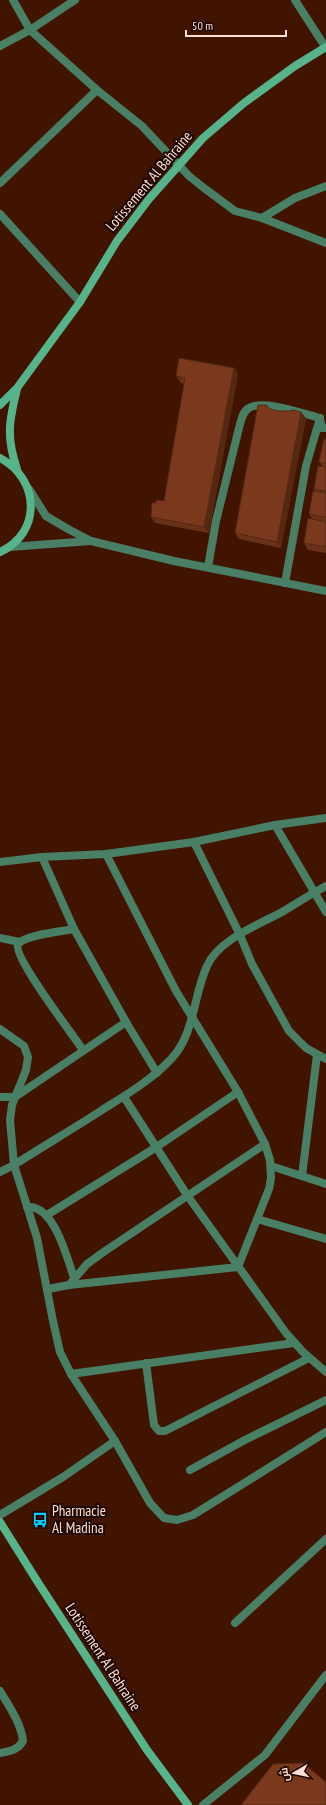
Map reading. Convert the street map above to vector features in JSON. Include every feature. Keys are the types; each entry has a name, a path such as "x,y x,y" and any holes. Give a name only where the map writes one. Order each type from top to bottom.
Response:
{"street":[{"path":"13,0 30,30 97,90 142,126 189,176 235,211 262,218 326,243"},
{"path":"0,46 30,30 75,0"},
{"path":"295,0 326,47"},
{"name":"Lotissement Al Bahraine","path":"0,405 17,388 80,302 117,241 149,199 180,166 203,138 244,103 295,66 326,47"},
{"path":"0,182 97,90"},
{"path":"262,218 295,198 326,186"},
{"path":"0,214 80,302"},
{"name":"Lotissement Al Bahraine","path":"17,388 9,419 9,442 18,471"},
{"path":"208,567 216,521 239,428 243,415 247,409 257,406 278,407 320,418"},
{"path":"320,418 322,428 326,428"},
{"path":"285,583 306,466 320,418"},
{"path":"0,458 18,471 46,516 92,541 174,561 326,591"},
{"path":"0,552 10,547 25,531 29,521 31,500 28,489"},
{"path":"10,547 92,541"},
{"path":"0,862 42,857 106,854 194,842 275,825 326,818"},
{"path":"275,825 326,912"},
{"path":"194,842 240,935 255,971 289,1031 296,1039 317,1055 326,1059"},
{"path":"106,854 164,969 238,1092 265,1144 271,1166 271,1178 238,1267"},
{"path":"42,857 74,929 126,1022 157,1073"},
{"path":"0,1172 14,1165 124,1097 157,1073 172,1059 184,1042 190,1028 201,981 211,958 226,943 326,886"},
{"path":"0,938 20,942 37,935 74,929"},
{"path":"20,942 18,945 18,950 22,962 84,1050"},
{"path":"0,1097 15,1097 126,1022"},
{"path":"0,1029 24,1046 28,1057 26,1070 15,1097 10,1120 14,1165 37,1238 48,1289 56,1339 71,1374 115,1441 150,1503 164,1518 177,1520 192,1515 326,1432"},
{"path":"302,1176 317,1055"},
{"path":"47,1215 155,1148 238,1092"},
{"path":"124,1097 155,1148 238,1267 294,1343 326,1372"},
{"path":"71,1281 87,1264 100,1254 265,1144"},
{"path":"271,1166 326,1184"},
{"path":"27,1207 39,1209 47,1215 63,1247 71,1281"},
{"path":"257,1219 326,1239"},
{"path":"48,1289 71,1281 238,1267"},
{"path":"71,1374 294,1343"},
{"path":"146,1363 154,1425 159,1431 165,1431 309,1358"},
{"path":"190,1470 243,1441 326,1400"},
{"path":"0,1515 41,1491 115,1441"},
{"name":"Lotissement Al Bahraine","path":"0,1522 147,1750 188,1805"},
{"path":"235,1623 326,1539"},
{"path":"203,1805 265,1755 326,1675"},
{"path":"0,1691 16,1718 22,1733 23,1741 20,1747 12,1751 0,1753"}],"building":[{"path":"179,358 234,368 204,527 151,517 152,503 156,503 156,500 164,501 185,378 176,376"},
{"path":"258,405 266,405 270,409 278,411 293,410 301,412 277,542 235,533"},
{"path":"324,439 326,439 326,464 319,462"},
{"path":"318,466 326,467 326,491 314,489"},
{"path":"313,491 326,493 326,517 309,514"},
{"path":"308,518 326,522 326,547 304,543"},
{"path":"303,1763 326,1782 326,1805 241,1805 273,1764"}],"place":[{"name":"Pharmacie Al Madina","path":"40,1520"}]}
